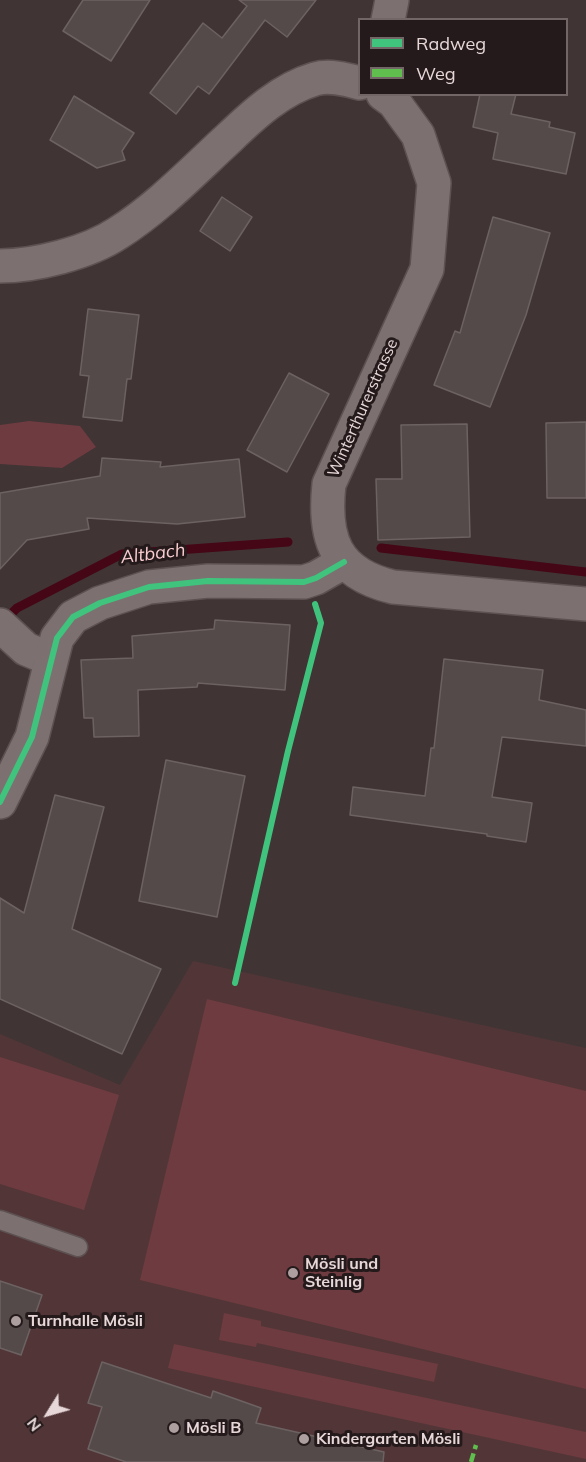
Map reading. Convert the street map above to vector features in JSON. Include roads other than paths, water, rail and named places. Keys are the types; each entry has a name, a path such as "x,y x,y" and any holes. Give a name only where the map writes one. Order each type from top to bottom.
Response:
{"main road":[{"path":"388,18 392,0"},
{"path":"0,266 20,266 81,250 115,235 146,214 260,110 296,87 316,79 342,78 358,82"},
{"name":"Winterthurerstrasse","path":"386,96 394,102 418,135 434,183 427,269 329,484 326,511 331,540 344,562 370,581 393,587 586,604"},
{"path":"0,802 32,737 57,638 73,617 100,603 149,587 208,580 304,582 344,562"},
{"path":"6,631 26,649 50,659"}],"lane":[{"path":"0,1220 78,1247"}],"waterway":[{"name":"Altbach","path":"4,621 17,608 122,554 288,542"},
{"name":"Altbach","path":"381,548 586,572"}],"place":[{"name":"Mösli und Steinlig","path":"293,1273"},
{"name":"Turnhalle Mösli","path":"16,1321"},
{"name":"Mösli B","path":"174,1428"},
{"name":"Kindergarten Mösli","path":"304,1439"}]}
